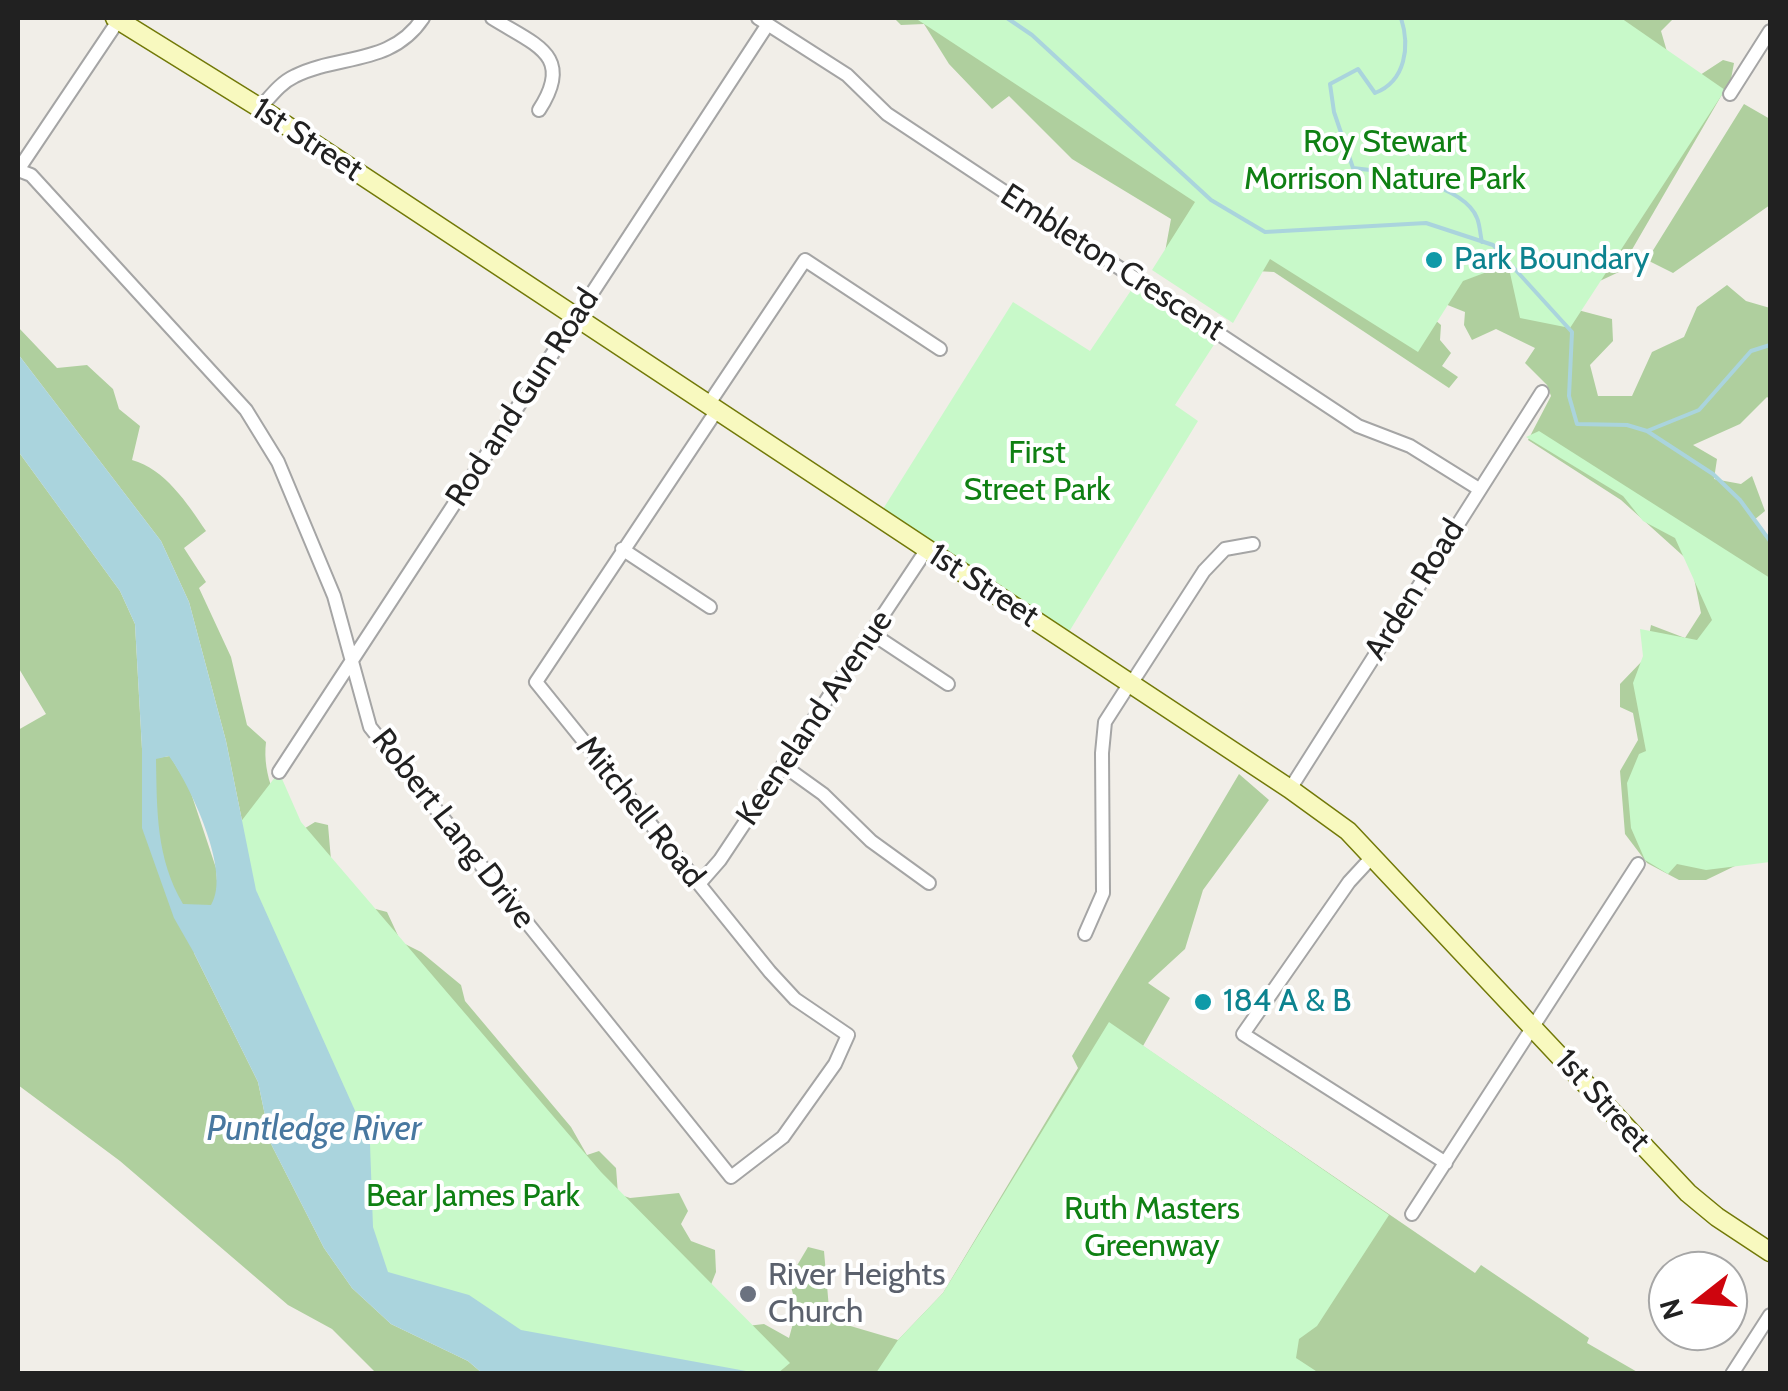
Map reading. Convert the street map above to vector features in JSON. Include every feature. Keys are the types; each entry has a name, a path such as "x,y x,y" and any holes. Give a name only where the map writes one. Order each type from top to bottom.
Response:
{"street":[{"path":"18,170 118,18"},
{"name":"1st Street","path":"118,18 260,108 1348,831 1688,1193 1770,1252"},
{"path":"260,108 282,84 299,74 374,56 414,30 422,18"},
{"path":"492,18 544,52 554,64 555,79 538,110"},
{"name":"Rod and Gun Road","path":"278,772 576,317 763,21"},
{"name":"Embleton Crescent","path":"763,21 847,75 904,125 1358,426 1410,446 1479,489"},
{"path":"1730,94 1770,31"},
{"name":"Robert Lang Drive","path":"18,170 31,175 246,410 278,462 334,596 370,727 731,1177"},
{"name":"Mitchell Road","path":"731,1177 782,1137 835,1064 848,1035 796,999 770,972 536,682 804,260 940,349"},
{"name":"Arden Road","path":"1290,789 1542,392"},
{"path":"1085,934 1103,893 1102,754 1106,722 1204,571 1225,548 1253,544"},
{"path":"622,549 710,607"},
{"name":"Keeneland Avenue","path":"699,884 720,860 784,766 927,549"},
{"path":"871,632 948,684"},
{"path":"784,766 823,794 872,842 929,883"},
{"path":"1374,855 1349,882 1243,1034 1446,1163"},
{"path":"1412,1214 1638,864"},
{"path":"1732,1374 1770,1316"}],"green space":[{"name":"Roy Stewart Morrison Nature Park","path":"894,18 1674,18 1661,31 1670,62 1697,77 1723,60 1734,63 1731,79 1619,272 1589,286 1574,309 1612,319 1613,341 1590,365 1598,396 1632,396 1652,352 1684,337 1697,307 1727,285 1746,301 1770,308 1770,399 1767,397 1740,424 1693,445 1717,459 1714,479 1741,484 1752,476 1765,511 1754,520 1770,542 1770,849 1706,880 1679,880 1647,863 1625,834 1620,771 1638,740 1633,713 1620,707 1620,684 1645,658 1651,625 1685,638 1701,613 1691,563 1621,500 1528,440 1551,396 1547,385 1525,363 1535,348 1496,329 1472,340 1464,325 1465,312 1430,298 1421,308 1441,325 1440,340 1451,353 1442,366 1458,377 1449,388 1274,272 1237,270 1165,252 1171,219 1072,159 1009,96 992,109 949,64 924,24 901,25"},
{"name":"Roy Stewart Morrison Nature Park","path":"915,18 1621,18 1725,90 1570,328 1520,318 1508,264 1463,281 1418,352 1270,259 1233,323 1152,270 1195,202"},
{"path":"1744,104 1770,119 1770,205 1673,273 1647,260"},
{"name":"First Street Park","path":"1134,286 1217,340 1175,405 1198,421 1064,640 878,517 1013,302 1090,351"},
{"path":"18,327 57,368 87,365 113,389 119,409 140,426 132,460 165,479 206,531 184,548 206,582 199,588 231,657 247,725 266,742 269,779 294,835 315,822 328,825 331,860 368,907 387,912 401,942 421,952 461,985 465,1001 571,1127 587,1155 599,1151 616,1168 618,1194 630,1198 679,1193 688,1211 681,1224 691,1241 715,1250 716,1272 708,1292 747,1326 764,1324 789,1338 797,1309 789,1279 808,1247 824,1251 830,1320 898,1340 943,1293 1078,1068 1072,1056 1239,774 1269,800 1203,890 1185,949 1148,983 1170,998 1143,1046 1475,1273 1481,1265 1589,1338 1587,1343 1639,1373 757,1373 256,890 226,741 189,602 161,541 18,354"},
{"path":"1539,431 1770,578 1770,862 1706,870 1677,864 1668,874 1645,860 1631,828 1627,783 1639,754 1646,751 1633,683 1643,656 1640,629 1697,640 1712,620 1675,538 1643,521 1623,496 1526,437"},
{"path":"18,451 120,591 135,624 142,749 156,758 170,756 189,787 216,868 218,894 194,953 258,1082 271,1144 324,1248 352,1288 391,1324 468,1361 482,1373 376,1373 332,1329 288,1305 120,1161 18,1085 18,730 46,714 18,667"},
{"name":"Bear James Park","path":"279,772 301,822 601,1172 790,1363 778,1373 681,1373 536,1352 400,1289 374,1262 236,828"},
{"name":"Ruth Masters Greenway","path":"1109,1022 1389,1215 1317,1326 1299,1339 1296,1358 1319,1373 876,1373 898,1340 943,1293"}],"water":[{"name":"Puntledge River","path":"18,354 161,541 189,602 226,741 256,890 370,1144 373,1227 388,1272 469,1295 521,1330 757,1373 482,1373 468,1361 391,1324 352,1288 324,1248 271,1144 258,1082 174,918 142,828 135,624 120,591 18,451","holes":["169,756 212,851 216,891 211,905 183,904 163,852 156,759"]}],"waterway":[{"path":"1007,18 1032,35 1211,200 1265,232 1426,223 1493,245 1572,332 1569,396 1577,424 1627,425 1647,431 1713,474 1740,500 1770,541"},
{"path":"1401,18 1405,51 1393,80 1375,93 1358,69 1330,84 1334,112 1353,168 1422,181 1457,196 1477,218 1482,242"},
{"path":"1647,431 1699,410 1751,351 1770,345"}],"place":[{"name":"Park Boundary","path":"1434,260"},
{"name":"184 A & B","path":"1203,1002"},
{"name":"River Heights Church","path":"748,1294"}]}
